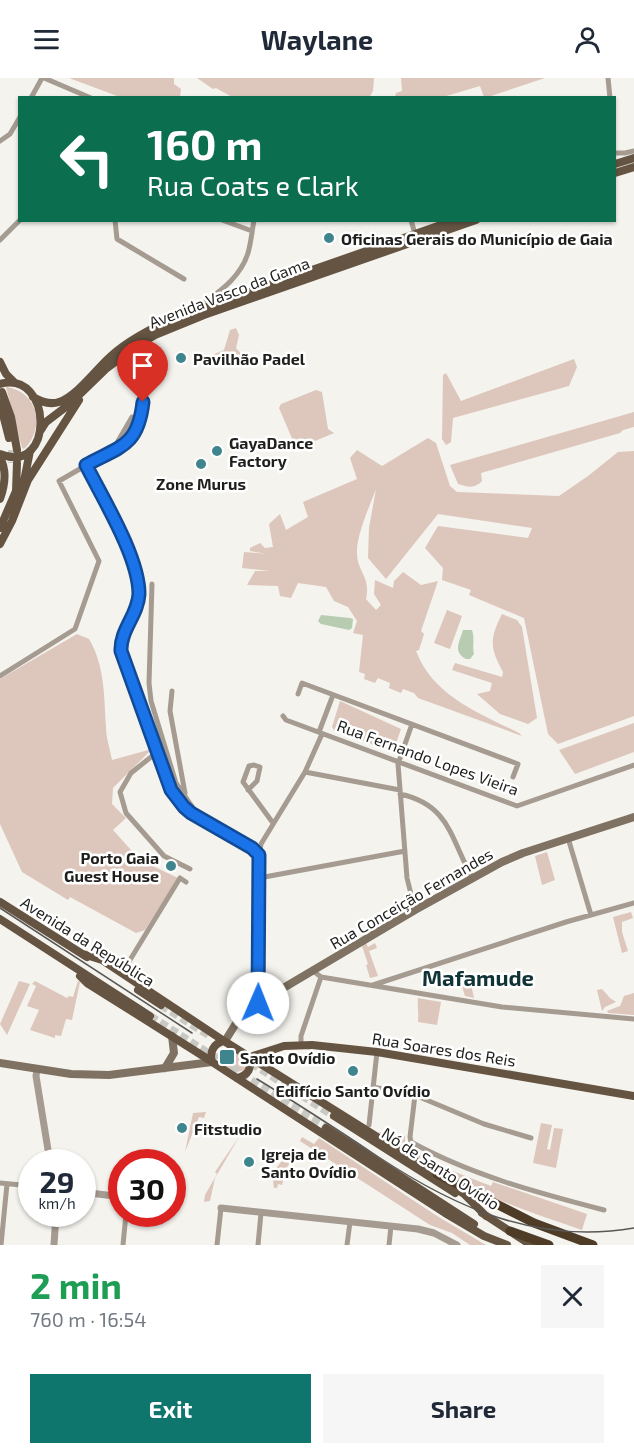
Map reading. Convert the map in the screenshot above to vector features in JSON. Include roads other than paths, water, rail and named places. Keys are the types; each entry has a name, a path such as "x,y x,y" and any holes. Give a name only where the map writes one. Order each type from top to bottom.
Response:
{"highway":[{"path":"437,1174 534,1223 593,1245"},
{"path":"510,1231 549,1245"}],"main road":[{"path":"617,164 634,158"},
{"path":"617,164 634,167"},
{"name":"Avenida Vasco da Gama","path":"33,397 42,402 60,402 152,329 194,311 415,234 454,224"},
{"name":"Avenida Vasco da Gama","path":"41,429 46,422 89,386 123,351 155,335 195,318 454,224"},
{"path":"0,362 14,382 25,388 33,397 41,412 41,429 38,441 30,451 22,495"},
{"path":"0,404 14,450 11,417 1,388 14,382"},
{"path":"0,544 28,480 89,386"},
{"path":"0,498 5,477 0,456 15,457 30,451"},
{"path":"0,517 11,490 15,463 16,491 0,528"},
{"name":"Rua Conceição Fernandes","path":"225,1041 240,1017 258,1003 472,877 523,853 634,817"},
{"name":"Avenida da República","path":"0,902 161,1005"},
{"name":"Avenida da República","path":"0,919 150,1016"},
{"path":"83,954 102,960 250,1057 437,1174 464,1194 486,1216"},
{"path":"70,964 87,982 420,1198 484,1236 507,1245"},
{"path":"165,1068 174,1053 172,1036"},
{"path":"212,1062 211,1053 216,1044 225,1041"},
{"name":"Rua Soares dos Reis","path":"250,1057 266,1051 301,1044 377,1052 634,1096"},
{"path":"237,1078 248,1073 251,1068 250,1057"},
{"path":"0,1063 71,1074 110,1075 212,1062"},
{"name":"Nó de Santo Ovídio","path":"333,1116 448,1188 531,1245"},
{"name":"Nó de Santo Ovídio","path":"326,1128 421,1192 507,1245"}],"street":[{"path":"32,96 43,78 86,96"},
{"path":"608,78 610,96"},
{"path":"0,141 10,134 18,120"},
{"path":"617,164 625,153 634,151"},
{"path":"0,240 18,222"},
{"path":"115,222 117,239 184,279"},
{"path":"227,222 252,231"},
{"path":"194,311 232,280 243,264 249,252 254,222"},
{"path":"412,222 415,234"},
{"path":"0,676 75,629 99,561 59,481 117,448 136,434 143,402 141,390 123,351"},
{"path":"117,448 118,441 132,417"},
{"path":"86,465 124,538 138,583 139,596 136,609 122,636 121,651 171,790 184,807 252,848 259,855"},
{"path":"152,584 149,683 151,701 176,783 198,816"},
{"path":"298,694 302,683 518,764 513,777"},
{"path":"172,691 170,711 185,795"},
{"path":"258,1003 261,844 305,772 333,695"},
{"name":"Rua Fernando Lopes Vieira","path":"283,716 286,720 517,806 634,765"},
{"path":"412,724 398,762 407,878 415,910"},
{"path":"156,753 131,772 120,792 126,813 164,856 190,869"},
{"path":"305,772 400,792 426,803 441,815 448,825 472,877"},
{"path":"248,790 273,823"},
{"path":"568,838 591,915"},
{"path":"259,878 405,851"},
{"path":"122,973 180,878 186,882"},
{"path":"372,985 634,903"},
{"path":"312,970 321,977 502,1006 634,1019"},
{"path":"301,1044 301,1036 321,977"},
{"path":"369,1125 377,1052"},
{"path":"37,1069 36,1076 48,1149"},
{"path":"373,1087 415,1095 484,1124 531,1138"},
{"path":"415,1095 411,1142 469,1169 524,1189 604,1210"},
{"path":"1,1245 3,1184 18,1185"},
{"path":"217,1245 221,1208 391,1226 434,1233 457,1245"},
{"path":"258,1245 261,1213"},
{"path":"347,1245 350,1222"},
{"path":"389,1245 391,1226"},
{"path":"54,1245 55,1227"},
{"path":"123,1245 125,1227"}],"tunnel":[{"path":"12,450 12,463"},
{"path":"161,1005 210,1036"},
{"path":"150,1016 326,1128"},
{"path":"231,1050 334,1116"}],"tram line":[{"path":"0,908 192,1033"},
{"path":"257,1079 406,1174 467,1206 498,1218 564,1231 598,1232 634,1228"}],"place":[{"name":"Oficinas Gerais do Município de Gaia","path":"329,238"},
{"name":"Pavilhão Padel","path":"181,358"},
{"name":"GayaDance Factory","path":"217,451"},
{"name":"Zone Murus","path":"201,464"},
{"name":"Porto Gaia Guest House","path":"171,866"},
{"name":"Santo Ovídio","path":"227,1057"},
{"name":"Edifício Santo Ovídio","path":"353,1071"},
{"name":"Fitstudio","path":"182,1128"},
{"name":"Igreja de Santo Ovídio","path":"249,1162"}],"district":[{"name":"Mafamude","path":"478,977"}]}
